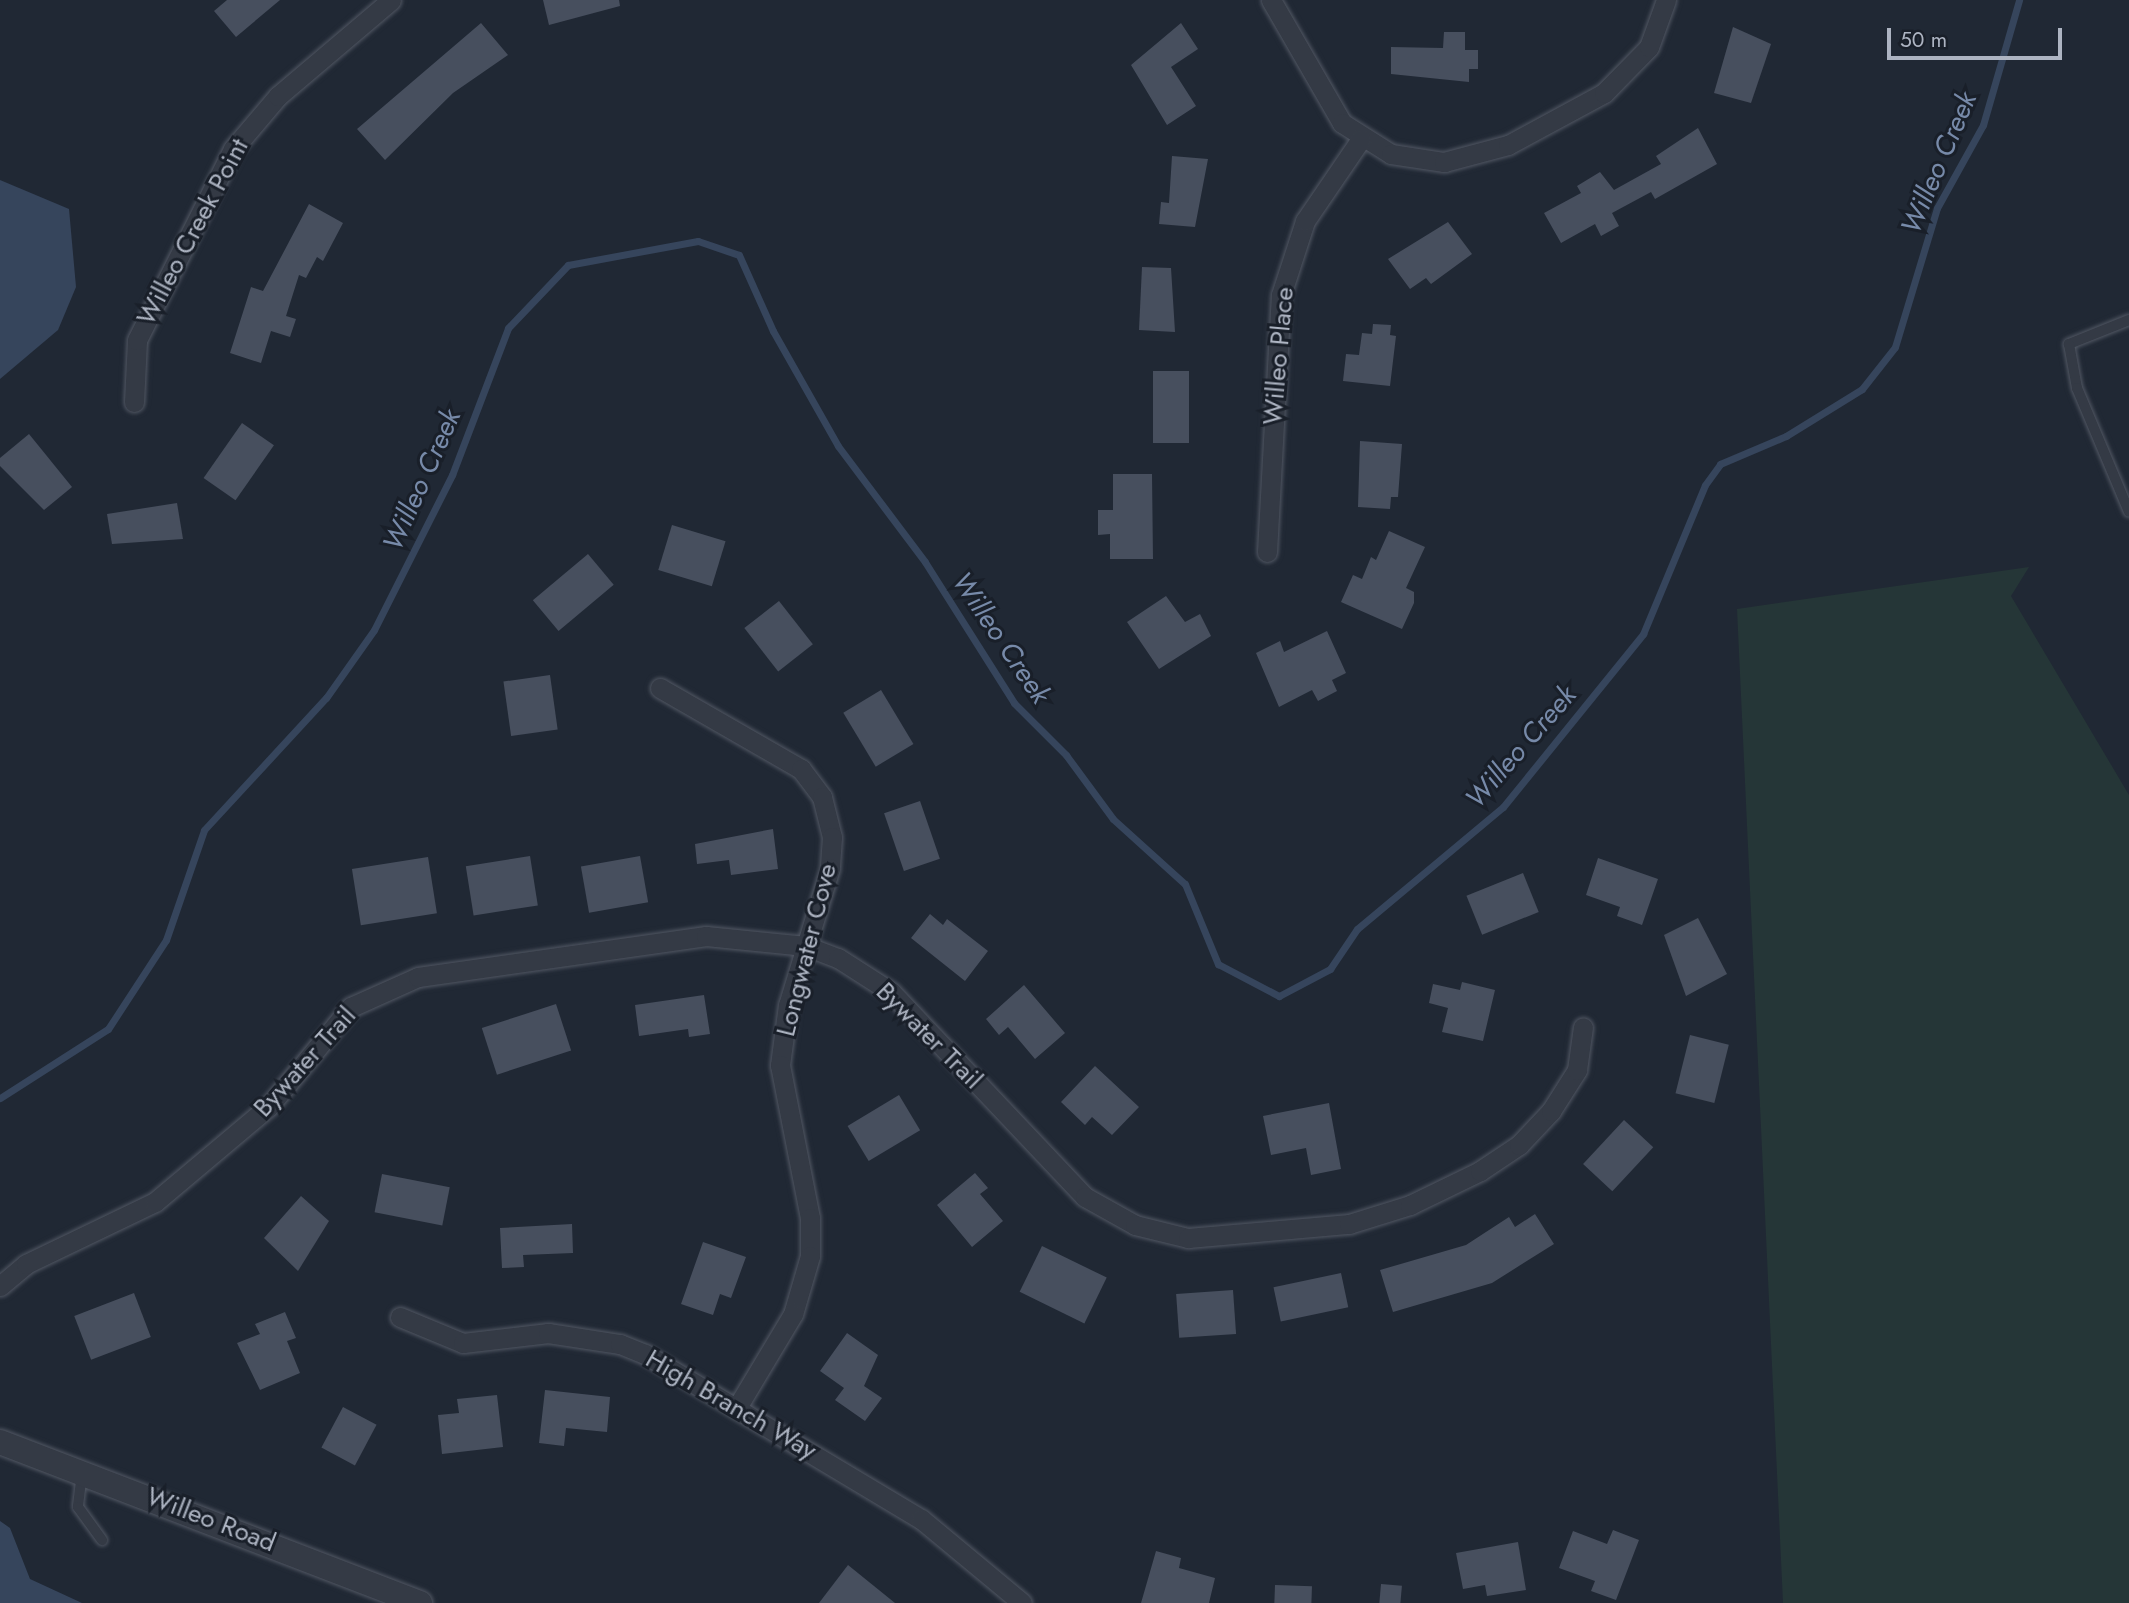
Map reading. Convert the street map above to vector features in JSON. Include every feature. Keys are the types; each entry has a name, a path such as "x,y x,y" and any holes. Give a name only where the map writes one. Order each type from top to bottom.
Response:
{"street":[{"name":"Willeo Creek Point","path":"134,402 137,340 233,149 278,96 391,0"},
{"path":"1271,0 1330,108 1361,139 1391,154 1444,162 1508,145 1622,79 1648,47 1666,0"},
{"name":"Willeo Place","path":"1267,552 1281,295 1306,221 1361,139"},
{"name":"Longwater Cove","path":"660,688 779,754 822,797 832,837 830,868 806,946 780,1065 810,1217 810,1256 793,1314 738,1406"},
{"name":"Bywater Trail","path":"0,1286 26,1264 155,1202 269,1107 331,1026 374,992 418,977 706,936 806,946 838,958 891,992 1085,1197 1135,1225 1188,1238 1349,1224 1410,1205 1480,1171 1519,1145 1551,1111 1577,1070 1583,1027"},
{"name":"High Branch Way","path":"400,1317 463,1343 548,1333 620,1344 738,1406 922,1520 1022,1603"},
{"name":"Willeo Road","path":"0,1441 420,1603"}],"lane":[{"path":"2129,320 2069,344 2077,388 2129,512"},
{"path":"82,1472 78,1507 103,1540"}],"shaded area":[{"path":"2029,567 2011,596 2129,795 2129,1603 1783,1603 1737,609"}],"water":[{"path":"0,180 69,209 76,287 58,330 0,379"},
{"path":"0,1521 10,1528 30,1579 82,1603 0,1603"}],"building":[{"path":"227,0 280,0 236,37 214,11"},
{"path":"543,0 619,0 620,6 549,25"},
{"path":"481,23 508,55 453,93 385,160 357,129"},
{"path":"1181,23 1198,49 1171,67 1196,106 1167,125 1131,65"},
{"path":"1733,27 1771,44 1751,103 1714,93"},
{"path":"1444,32 1465,32 1465,50 1478,50 1478,69 1469,69 1469,82 1391,74 1391,47 1443,48"},
{"path":"1698,128 1717,164 1655,199 1651,192 1612,213 1619,226 1601,236 1595,224 1561,243 1544,213 1581,193 1577,186 1600,172 1614,190 1661,164 1656,156"},
{"path":"1172,156 1208,159 1195,227 1159,224 1161,202 1169,203"},
{"path":"309,204 343,223 323,261 317,257 306,278 299,275 286,316 296,319 290,337 271,331 261,363 230,353 251,287 263,291"},
{"path":"1448,222 1472,254 1431,284 1426,278 1410,289 1388,259"},
{"path":"1142,267 1171,268 1175,332 1139,330"},
{"path":"1373,324 1391,325 1390,335 1396,336 1390,386 1343,381 1346,354 1359,355 1362,333 1372,334"},
{"path":"1153,371 1189,371 1189,443 1153,443"},
{"path":"242,423 274,445 236,500 204,478"},
{"path":"29,434 72,487 44,510 0,466 0,458"},
{"path":"1360,441 1402,444 1398,497 1391,497 1390,509 1358,507"},
{"path":"1113,474 1152,474 1153,559 1110,559 1110,534 1098,535 1098,510 1113,510"},
{"path":"177,503 183,539 112,544 107,514"},
{"path":"672,525 726,541 712,586 658,570"},
{"path":"1389,531 1425,547 1406,588 1414,592 1414,603 1402,629 1341,602 1353,575 1362,579 1371,557 1376,560"},
{"path":"588,554 614,585 559,631 533,600"},
{"path":"1166,596 1185,622 1200,614 1211,636 1159,669 1127,622"},
{"path":"779,601 813,644 778,671 744,628"},
{"path":"1327,631 1346,673 1332,680 1337,691 1318,701 1312,690 1279,707 1256,653 1280,641 1284,652"},
{"path":"550,675 558,729 511,736 503,682"},
{"path":"881,690 913,744 876,767 843,713"},
{"path":"920,801 940,859 904,871 884,813"},
{"path":"773,829 778,869 731,875 729,860 697,864 695,844"},
{"path":"530,856 538,905 474,916 466,866"},
{"path":"640,856 648,902 589,913 581,866"},
{"path":"428,857 437,913 361,925 352,869"},
{"path":"1598,858 1658,879 1642,925 1617,916 1620,907 1586,895"},
{"path":"1523,873 1539,912 1482,935 1466,896"},
{"path":"930,914 943,925 947,919 988,951 965,981 911,938"},
{"path":"1698,918 1727,974 1686,996 1664,935"},
{"path":"1462,982 1495,990 1483,1041 1442,1032 1448,1008 1429,1003 1433,984 1460,990"},
{"path":"1024,985 1065,1033 1035,1059 1008,1027 999,1035 986,1019"},
{"path":"704,995 710,1034 689,1037 688,1029 639,1036 635,1005"},
{"path":"556,1004 571,1051 497,1075 482,1028"},
{"path":"1690,1035 1729,1045 1714,1103 1675,1093"},
{"path":"1095,1066 1139,1107 1112,1135 1092,1117 1085,1125 1061,1102"},
{"path":"899,1095 920,1130 869,1161 848,1126"},
{"path":"1329,1103 1341,1169 1311,1175 1306,1148 1271,1155 1263,1116"},
{"path":"1624,1120 1653,1147 1612,1191 1583,1164"},
{"path":"975,1173 988,1188 980,1194 1003,1221 972,1247 937,1205"},
{"path":"382,1174 450,1187 442,1225 375,1212"},
{"path":"301,1196 329,1221 298,1271 264,1238"},
{"path":"1535,1214 1554,1244 1492,1283 1393,1312 1380,1270 1466,1245 1509,1217 1515,1227"},
{"path":"572,1224 573,1253 523,1255 524,1267 502,1268 500,1228"},
{"path":"703,1242 746,1257 731,1298 720,1294 713,1315 681,1304"},
{"path":"1042,1246 1107,1278 1084,1323 1020,1292"},
{"path":"1341,1273 1348,1307 1281,1322 1274,1287"},
{"path":"1233,1290 1236,1334 1179,1338 1176,1294"},
{"path":"134,1293 151,1337 91,1360 74,1316"},
{"path":"285,1312 296,1338 287,1341 300,1373 260,1390 237,1343 260,1334 255,1324"},
{"path":"847,1333 878,1355 864,1386 882,1398 865,1421 835,1400 844,1388 820,1371"},
{"path":"545,1390 610,1397 607,1432 566,1428 564,1446 539,1443"},
{"path":"497,1395 503,1447 442,1454 438,1415 459,1413 457,1399"},
{"path":"343,1407 377,1425 355,1465 321,1448"},
{"path":"1613,1530 1639,1540 1616,1600 1591,1591 1595,1581 1559,1568 1573,1531 1607,1544"},
{"path":"1518,1542 1526,1590 1487,1596 1485,1585 1463,1589 1456,1553"},
{"path":"1156,1551 1181,1558 1179,1568 1215,1578 1209,1603 1141,1603"},
{"path":"848,1565 895,1603 819,1603"},
{"path":"1381,1584 1402,1586 1400,1603 1379,1603"},
{"path":"1275,1585 1312,1586 1311,1603 1274,1603"}],"waterway":[{"name":"Willeo Creek","path":"0,1098 108,1029 166,940 204,830 326,698 374,630 452,475 508,328 568,265 698,241 739,255 773,331 838,446 925,562 1014,703 1066,755 1113,819 1185,884 1218,964 1279,996 1330,969 1357,929 1503,807 1643,634 1705,485 1720,464 1786,436 1862,389 1895,347 1937,208 1983,125 2019,0"}]}
